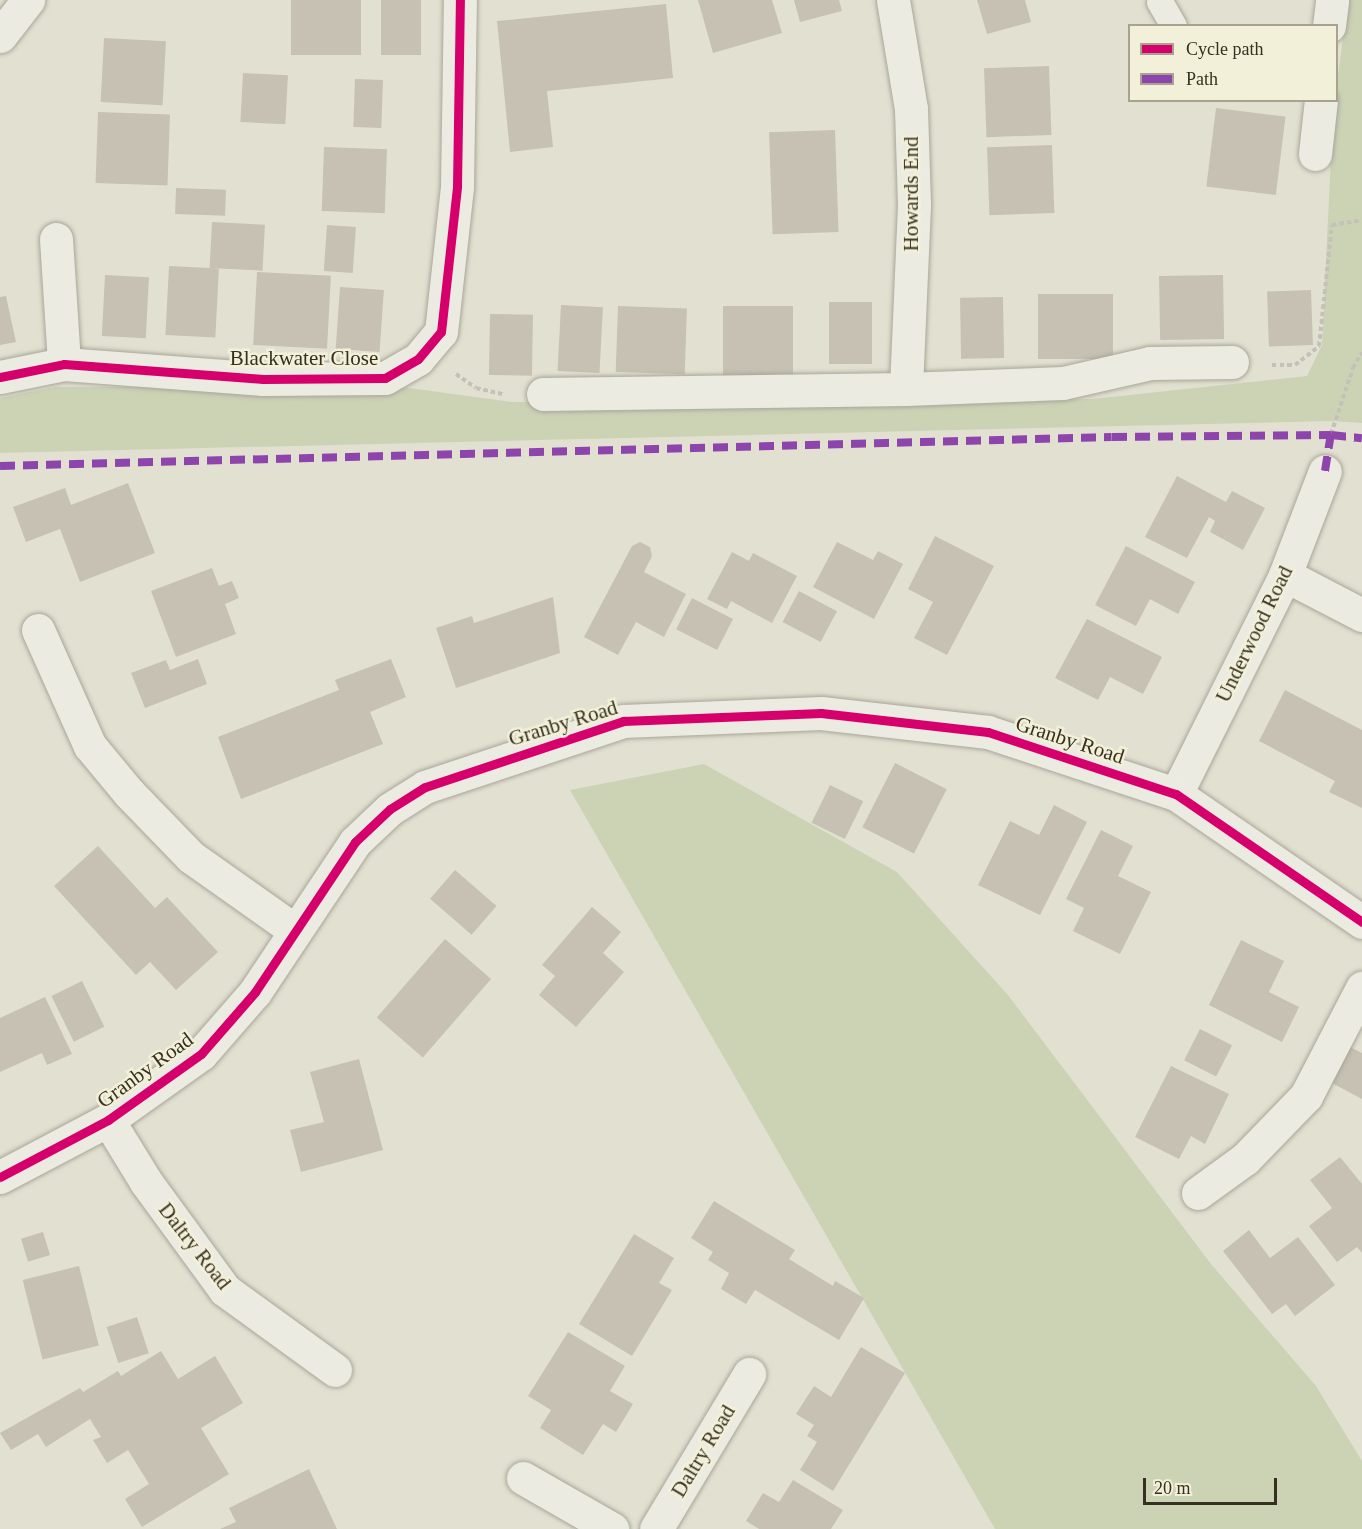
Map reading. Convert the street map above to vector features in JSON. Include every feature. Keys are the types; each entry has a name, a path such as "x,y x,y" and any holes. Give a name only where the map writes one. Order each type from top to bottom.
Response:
{"street":[{"path":"0,36 28,0"},
{"name":"Blackwater Close","path":"0,377 64,364 263,379 385,378 418,359 441,332 457,186 460,0"},
{"name":"Howards End","path":"893,0 912,130 914,205 906,389"},
{"path":"1329,24 1332,0"},
{"path":"1315,154 1321,102"},
{"path":"56,239 64,364"},
{"path":"543,394 906,389 1064,383 1150,363 1232,362"},
{"name":"Underwood Road","path":"1176,794 1285,575 1325,471"},
{"path":"1285,575 1362,615"},
{"path":"38,630 90,746 129,793 190,857 294,930"},
{"name":"Granby Road","path":"0,1177 108,1120 201,1054 255,992 294,930 355,842 408,798 425,787 623,721 821,713 988,732 1176,794 1362,922"},
{"path":"1198,1193 1245,1159 1306,1096 1362,988"},
{"name":"Daltry Road","path":"108,1120 146,1182 225,1290 335,1370"},
{"name":"Daltry Road","path":"656,1529 749,1374"},
{"path":"523,1478 612,1529"}],"lane":[{"path":"1160,2 1173,24"}],"path":[{"path":"1232,362 1295,365 1319,346 1332,225 1362,220"},
{"path":"427,349 476,388 507,394 543,394"},
{"path":"1331,435 1353,368 1362,352"}],"green space":[{"path":"1348,0 1362,0 1362,423 1331,421 0,453 0,398 55,387 402,387 512,402 907,401 1092,399 1307,376 1322,345 1333,113 1334,102 1338,102 1338,75"},
{"path":"704,764 897,872 1008,995 1211,1264 1316,1386 1362,1461 1362,1529 995,1529 570,790"}],"building":[{"path":"291,0 361,0 361,55 291,55"},
{"path":"381,0 421,0 421,55 381,55"},
{"path":"698,0 772,0 782,33 713,53"},
{"path":"794,0 839,0 842,11 800,22"},
{"path":"977,0 1025,0 1031,22 987,34"},
{"path":"666,4 673,78 547,91 553,147 510,152 497,21"},
{"path":"104,38 166,41 163,105 101,102"},
{"path":"1049,66 1051,135 986,137 984,68"},
{"path":"243,73 288,75 285,124 240,122"},
{"path":"355,79 383,80 381,128 353,127"},
{"path":"1216,108 1285,117 1276,195 1206,186"},
{"path":"98,112 170,115 167,185 96,183"},
{"path":"835,130 839,232 773,234 769,132"},
{"path":"1052,145 1054,213 989,215 987,147"},
{"path":"324,147 387,149 385,213 322,211"},
{"path":"176,188 226,190 225,216 175,214"},
{"path":"212,222 265,225 263,271 210,268"},
{"path":"327,225 356,227 353,273 324,271"},
{"path":"169,266 219,269 215,338 165,335"},
{"path":"257,272 331,276 327,349 253,345"},
{"path":"105,275 149,277 146,338 102,336"},
{"path":"1223,275 1224,339 1160,340 1159,276"},
{"path":"340,287 384,290 380,352 336,349"},
{"path":"1311,290 1313,345 1269,347 1267,292"},
{"path":"1038,294 1113,294 1113,359 1038,359"},
{"path":"6,296 16,342 0,345 0,297"},
{"path":"1003,297 1004,358 961,359 960,298"},
{"path":"829,302 872,302 872,364 829,364"},
{"path":"561,305 603,307 599,373 558,371"},
{"path":"618,306 687,308 685,374 616,372"},
{"path":"723,306 793,306 793,378 723,378"},
{"path":"490,314 533,315 532,376 489,375"},
{"path":"1177,476 1226,502 1232,491 1265,508 1243,550 1210,532 1215,521 1209,517 1187,558 1145,537"},
{"path":"128,483 155,553 80,582 60,529 26,542 13,507 65,488 71,505"},
{"path":"935,536 994,566 947,655 914,638 933,602 908,589"},
{"path":"640,542 650,547 652,556 644,572 686,594 664,637 636,622 618,655 584,637 632,546"},
{"path":"837,542 873,560 878,551 903,564 874,619 813,587"},
{"path":"1126,546 1195,582 1178,614 1150,599 1136,626 1095,605"},
{"path":"732,552 749,561 753,553 797,576 772,623 731,601 727,609 707,599"},
{"path":"212,568 219,586 232,581 239,598 225,604 236,634 176,657 151,591"},
{"path":"799,591 837,611 821,642 783,622"},
{"path":"553,597 560,653 456,688 436,628 472,616 474,623"},
{"path":"692,598 733,619 717,650 676,629"},
{"path":"1087,619 1162,657 1143,694 1110,677 1098,700 1055,678"},
{"path":"198,659 207,684 145,708 131,673 166,660 170,670"},
{"path":"391,659 406,697 370,712 383,744 241,799 218,737 339,690 335,680"},
{"path":"1285,690 1362,730 1362,808 1329,792 1335,781 1259,741"},
{"path":"895,763 947,789 914,853 862,827"},
{"path":"830,785 863,801 845,839 812,823"},
{"path":"1054,805 1087,822 1040,915 978,885 1010,821 1039,835"},
{"path":"1101,830 1133,846 1118,876 1151,892 1120,954 1073,931 1084,908 1066,899"},
{"path":"98,846 155,908 167,897 218,952 176,990 150,962 136,975 54,886"},
{"path":"455,870 497,906 472,935 430,899"},
{"path":"592,907 621,932 603,953 624,972 576,1027 539,995 555,976 542,965"},
{"path":"445,939 491,979 423,1058 377,1017"},
{"path":"1241,940 1284,961 1269,992 1299,1007 1282,1042 1209,1005"},
{"path":"82,981 104,1027 74,1042 51,996"},
{"path":"45,997 72,1054 47,1065 42,1053 0,1072 0,1018"},
{"path":"1200,1029 1232,1045 1216,1077 1184,1060"},
{"path":"1350,1047 1362,1053 1362,1099 1332,1083"},
{"path":"359,1059 383,1150 301,1172 290,1130 324,1122 310,1072"},
{"path":"1171,1066 1229,1094 1205,1144 1191,1136 1179,1159 1135,1137"},
{"path":"1340,1157 1362,1184 1362,1253 1357,1247 1337,1262 1309,1226 1332,1208 1310,1180"},
{"path":"714,1201 795,1250 789,1259 833,1286 835,1281 864,1298 839,1340 755,1290 746,1304 721,1289 729,1273 708,1260 713,1252 691,1238"},
{"path":"1249,1230 1270,1258 1298,1237 1335,1285 1295,1316 1286,1304 1272,1314 1223,1251"},
{"path":"43,1232 50,1255 28,1262 21,1239"},
{"path":"634,1234 674,1258 659,1283 672,1290 632,1356 579,1324"},
{"path":"79,1266 99,1346 43,1360 23,1280"},
{"path":"137,1317 149,1353 118,1363 107,1327"},
{"path":"568,1332 625,1366 610,1391 633,1404 616,1432 603,1424 583,1455 540,1428 551,1410 528,1396"},
{"path":"861,1347 905,1373 833,1491 800,1470 817,1442 807,1436 814,1425 796,1414 814,1386 831,1397"},
{"path":"161,1351 178,1379 215,1356 243,1403 201,1428 229,1474 142,1527 125,1499 149,1484 128,1450 107,1463 93,1440 101,1437 90,1419 46,1447 38,1434 11,1450 0,1433 80,1388 83,1392 118,1371 121,1376"},
{"path":"309,1469 337,1529 220,1529 236,1522 229,1508"},
{"path":"793,1480 843,1510 831,1529 759,1529 746,1521 763,1493 779,1502"}],"marked path":[{"path":"0,466 1112,437 1331,435 1362,438"},
{"path":"1325,471 1331,435"}],"cycle path":[{"path":"0,377 64,364 263,379 385,378 418,359 441,332 457,186 460,0"},
{"path":"0,1177 108,1120 201,1054 255,992 355,842 390,809 425,787 623,721 821,713 988,732 1176,794 1362,922"}]}
